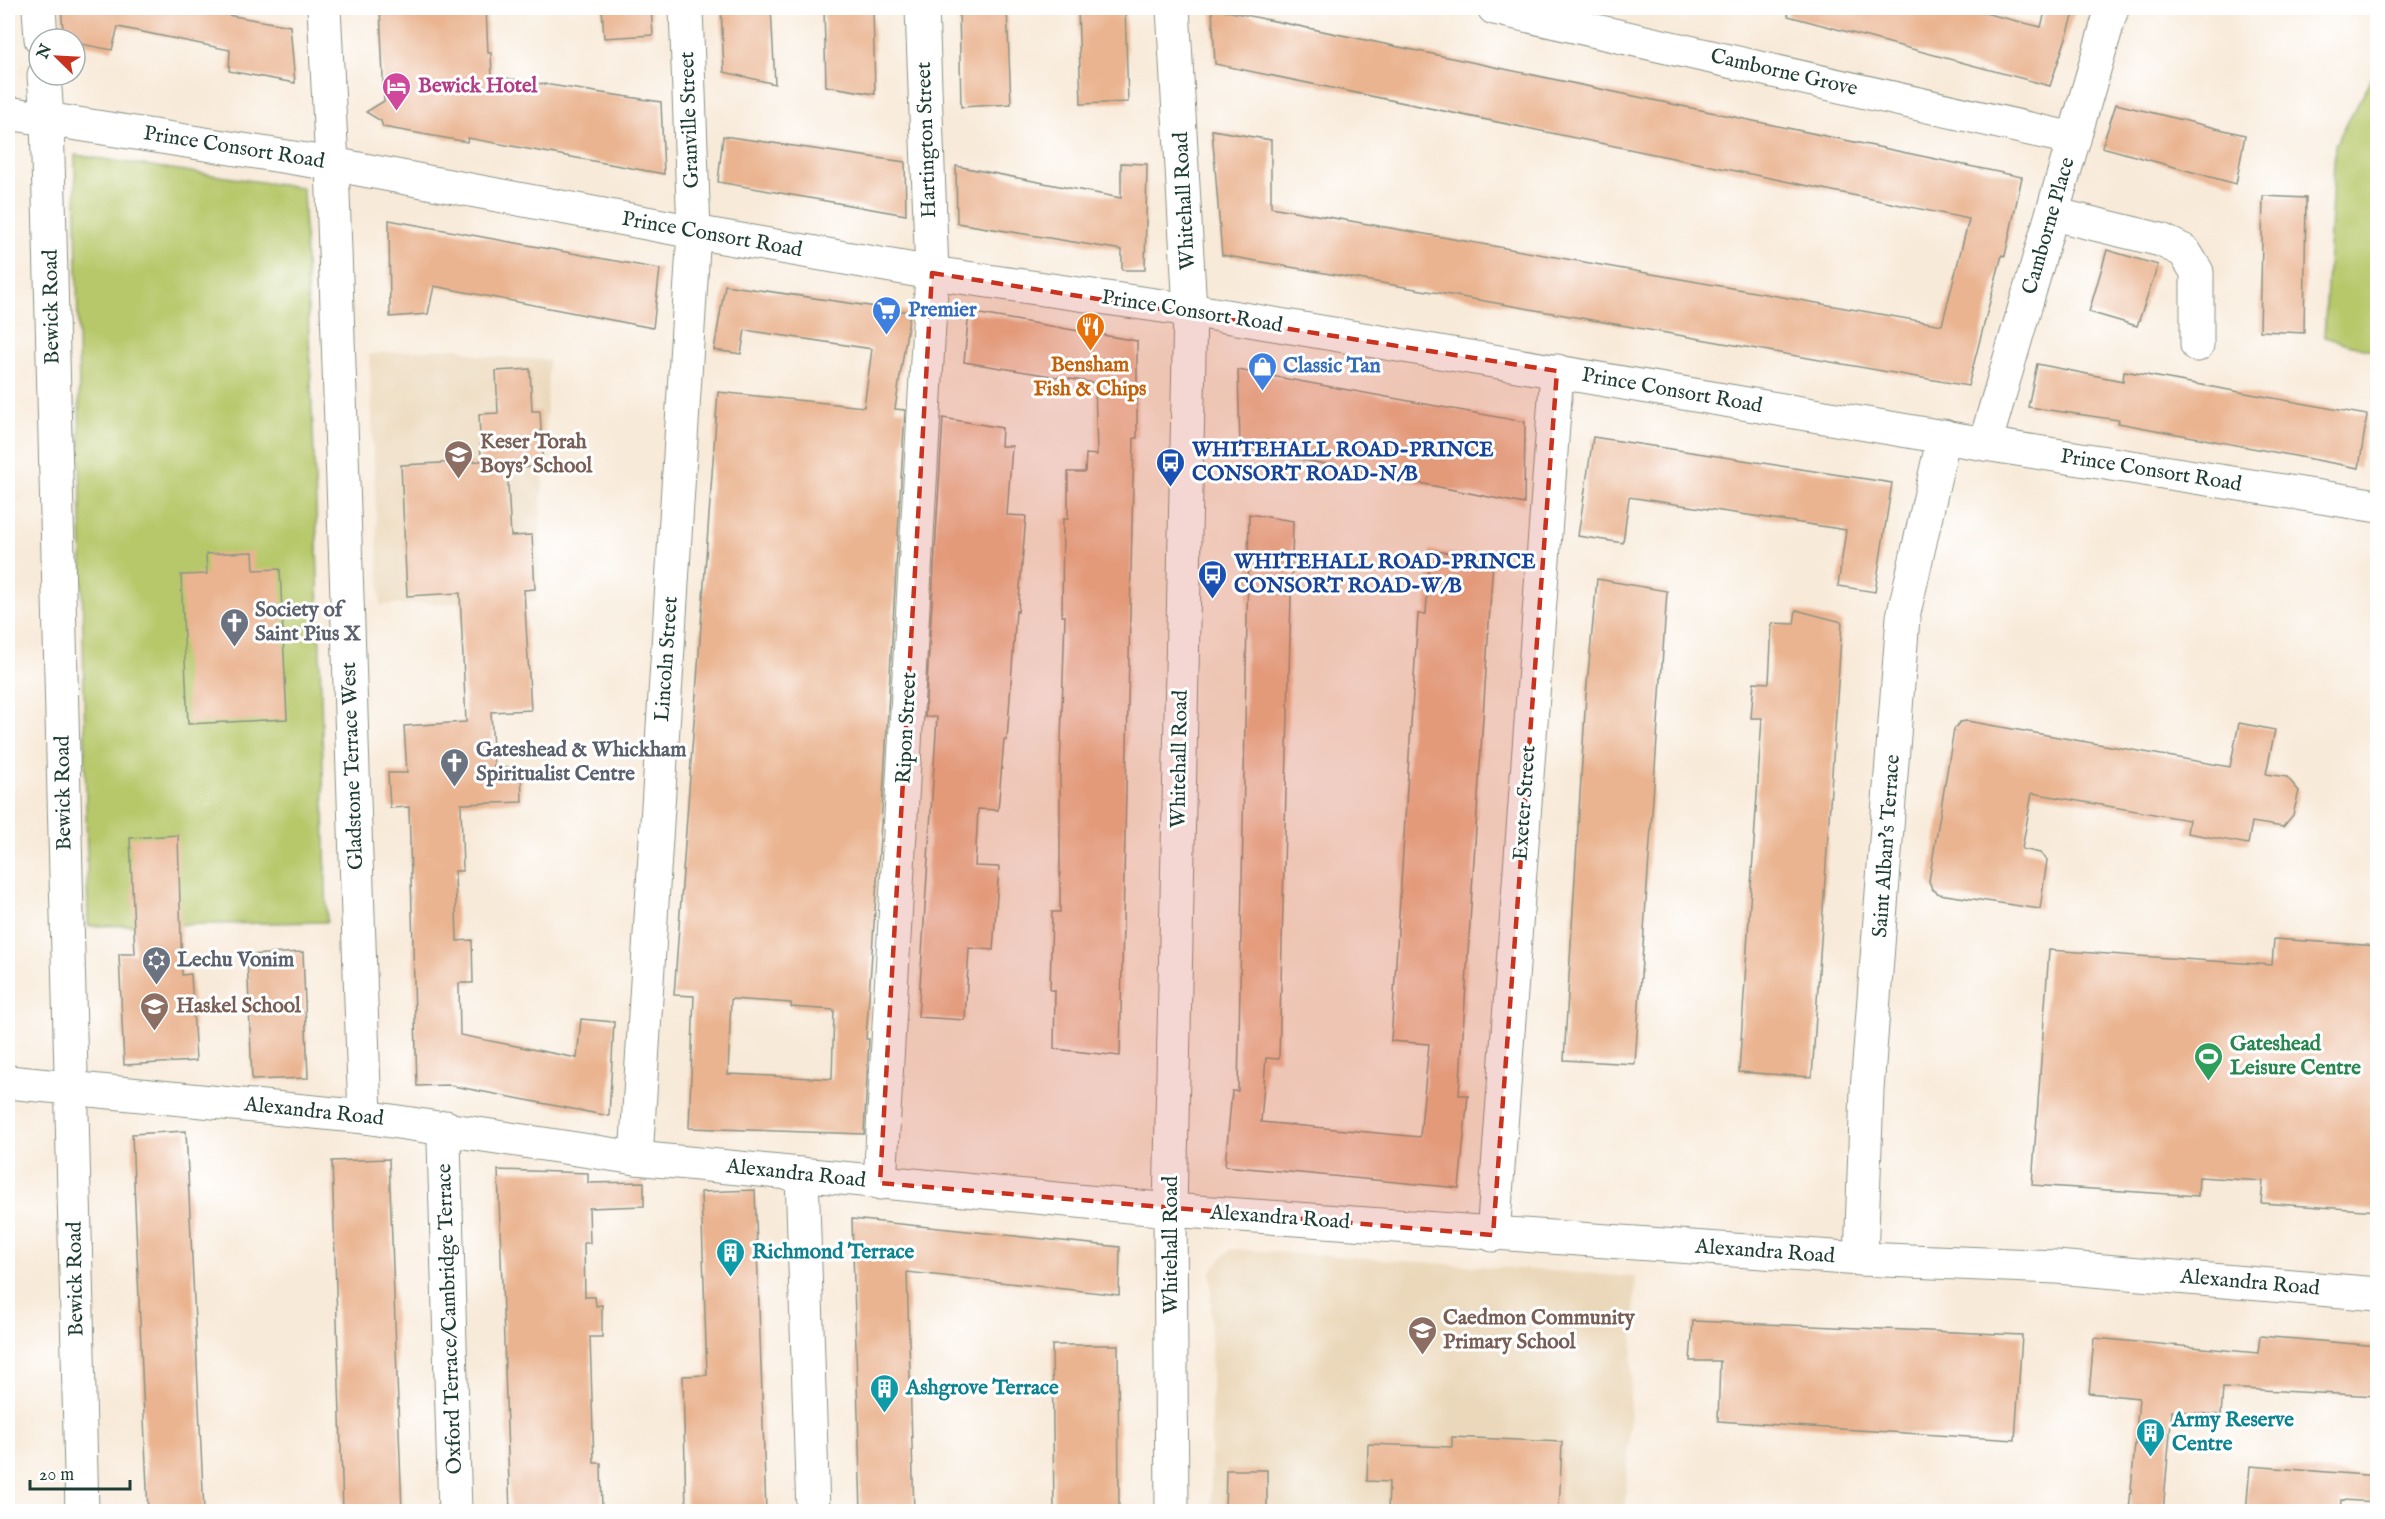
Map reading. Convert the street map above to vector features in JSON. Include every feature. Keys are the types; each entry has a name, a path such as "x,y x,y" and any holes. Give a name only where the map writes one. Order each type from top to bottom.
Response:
{"street":[{"path":"39,8 40,27"},
{"name":"Gladstone Terrace West","path":"324,8 332,164 364,1117"},
{"name":"Granville Street","path":"686,8 694,232"},
{"name":"Hartington Street","path":"921,8 932,273"},
{"name":"Whitehall Road","path":"1172,1512 1170,1210 1190,310 1173,8"},
{"name":"Camborne Grove","path":"1494,8 2074,139"},
{"name":"Camborne Place","path":"1985,444 2112,8"},
{"name":"Bewick Road","path":"45,87 82,1512"},
{"name":"Prince Consort Road","path":"8,113 332,164 694,232 932,273 1190,310 1985,444 2378,506"},
{"path":"2053,214 2161,240 2184,251 2197,272 2197,345"},
{"name":"Lincoln Street","path":"636,1158 694,232"},
{"name":"Ripon Street","path":"880,1183 932,273"},
{"name":"Exeter Street","path":"1493,1235 1557,371"},
{"name":"Saint Alban's Terrace","path":"1861,1259 1867,1090 1903,617 1944,436"},
{"name":"Alexandra Road","path":"8,1082 70,1089 122,1091 364,1117 446,1127 636,1158 1170,1210 1493,1235 1861,1259 2065,1268 2378,1294"},
{"name":"Oxford Terrace/Cambridge Terrace","path":"446,1127 444,1142 455,1512"},
{"path":"802,1174 813,1512"}],"highlighted area":[{"path":"932,273 1557,371 1493,1235 880,1183"}],"shaded area":[{"name":"Keser Torah Boys' School","path":"457,348 480,356 549,360 537,600 380,605 369,354"},
{"name":"Caedmon Community Primary School","path":"1231,1249 1636,1277 1625,1511 1211,1512 1211,1270"}],"green space":[{"path":"2377,69 2377,449 2373,351 2324,337 2335,145"},
{"path":"75,155 303,188 316,504 327,922 88,926"}],"building":[{"path":"61,8 188,8 290,26 295,83 229,71 230,50 118,27 112,50 87,45 87,27 63,27"},
{"path":"380,8 486,8 488,53 491,53 492,76 661,102 664,174 468,138 467,142 383,127 381,121 366,112 384,101"},
{"path":"602,8 651,8 653,35 604,38"},
{"path":"721,8 771,8 775,84 724,72"},
{"path":"824,8 873,8 875,94 826,86"},
{"path":"959,8 1007,8 1011,104 961,107"},
{"path":"1078,8 1125,8 1128,102 1081,104"},
{"path":"1212,8 2022,177 2005,256 2002,255 1968,386 1222,255 1212,130 1271,140 1271,207 1942,325 1969,219 1215,64"},
{"path":"1789,8 1964,8 2041,27 2046,8 2076,8 2050,86 1788,16"},
{"path":"2116,104 2245,135 2236,184 2102,147"},
{"path":"723,136 905,162 906,215 718,182"},
{"path":"1121,163 1147,164 1145,270 1122,270 1122,250 957,223 956,166 1121,198"},
{"path":"2263,196 2306,198 2304,333 2260,331"},
{"path":"389,220 660,269 653,328 434,286 428,314 390,317"},
{"path":"2107,250 2158,265 2137,326 2089,312"},
{"path":"725,285 910,312 895,409 905,410 884,780 866,1039 869,1039 864,1134 689,1128 694,996 674,995 718,392 864,407 872,349 745,330 741,354 714,350","holes":["731,999 791,1003 791,1007 834,1010 832,1079 728,1074"]},
{"path":"969,312 1137,341 1137,438 1134,438 1120,1056 1054,1049 1055,990 1050,990 1052,912 1060,912 1060,773 1065,616 1062,616 1063,519 1068,519 1068,472 1085,472 1086,454 1097,455 1095,383 964,362"},
{"path":"2037,364 2123,381 2124,371 2367,415 2359,468 2118,423 2119,420 2028,407"},
{"path":"530,369 532,411 540,411 543,467 507,468 511,536 532,535 535,589 524,590 531,710 491,712 494,768 521,767 522,802 461,804 463,871 455,871 457,941 472,940 473,983 459,983 460,1035 577,1058 581,1019 614,1022 609,1116 448,1085 417,1086 409,807 390,808 388,773 407,773 404,726 466,722 460,593 407,596 401,465 481,461 479,414 498,413 496,371"},
{"path":"1238,370 1525,422 1524,504 1240,447"},
{"path":"943,418 1002,428 1001,446 1012,446 1007,515 1026,516 1018,612 1016,611 1007,740 1004,740 998,810 978,809 975,866 999,867 993,950 969,948 965,1020 918,1017 937,717 925,717"},
{"path":"1593,437 1892,483 1875,592 1838,586 1846,530 1629,497 1623,543 1578,536"},
{"path":"1249,514 1293,521 1279,1059 1266,1058 1261,1122 1420,1137 1429,1044 1391,1041 1418,614 1426,614 1430,550 1493,560 1459,1095 1468,1095 1459,1188 1225,1166 1232,1091 1238,1091"},
{"name":"Society of Saint Pius X","path":"253,552 254,570 280,569 287,719 188,724 181,575 207,574 206,554"},
{"path":"1597,579 1667,591 1635,1064 1564,1060 1586,695"},
{"path":"1796,610 1842,622 1812,1077 1739,1072 1762,718 1751,718 1754,682 1769,683 1772,623 1794,624"},
{"path":"1967,721 2230,767 2239,723 2275,730 2266,774 2287,777 2299,791 2293,815 2283,827 2252,822 2248,844 2187,833 2189,820 2032,793 2022,849 2040,853 2047,860 2040,909 1939,894 1932,889 1929,881 1954,729 1960,722"},
{"path":"178,835 182,975 191,974 196,1061 124,1065 119,954 135,954 130,838"},
{"name":"Gateshead Leisure Centre","path":"2274,939 2378,946 2378,1211 2261,1203 2263,1181 2199,1177 2198,1196 2032,1185 2049,950 2272,965"},
{"path":"303,952 308,1078 252,1080 247,955"},
{"path":"186,1131 204,1512 148,1512 132,1134"},
{"path":"389,1159 402,1512 343,1512 332,1161"},
{"path":"498,1170 588,1173 588,1183 644,1182 644,1206 589,1208 590,1243 584,1243 585,1297 595,1297 596,1306 602,1305 602,1337 590,1337 594,1463 601,1463 602,1512 510,1512"},
{"path":"755,1190 766,1512 686,1512 683,1376 707,1375 701,1192"},
{"path":"852,1219 1120,1247 1119,1295 907,1272 914,1512 861,1512"},
{"path":"1693,1321 2022,1335 2015,1440 1718,1421 1720,1361 1690,1361"},
{"path":"2260,1336 2378,1346 2378,1396 2223,1388 2221,1415 2172,1411 2163,1512 2129,1512 2139,1398 2089,1393 2094,1338 2258,1353"},
{"path":"1052,1345 1118,1345 1119,1512 1054,1512"},
{"path":"1452,1437 1562,1442 1559,1512 1388,1512 1389,1482 1367,1481 1368,1444 1452,1447"},
{"path":"2250,1466 2378,1476 2378,1502 2341,1500 2340,1512 2246,1512"},
{"path":"1226,1470 1267,1470 1267,1512 1225,1512"}],"place":[{"name":"Bewick Hotel","path":"397,112"},
{"name":"Premier","path":"887,336"},
{"name":"Bensham Fish & Chips","path":"1090,352"},
{"name":"Classic Tan","path":"1262,392"},
{"name":"Keser Torah Boys' School","path":"459,480"},
{"name":"WHITEHALL ROAD-PRINCE CONSORT ROAD-N/B","path":"1171,488"},
{"name":"WHITEHALL ROAD-PRINCE CONSORT ROAD-W/B","path":"1213,600"},
{"name":"Society of Saint Pius X","path":"234,648"},
{"name":"Gateshead & Whickham Spiritualist Centre","path":"455,788"},
{"name":"Lechu Vonim","path":"156,986"},
{"name":"Haskel School","path":"155,1032"},
{"name":"Gateshead Leisure Centre","path":"2209,1082"},
{"name":"Richmond Terrace","path":"731,1278"},
{"name":"Caedmon Community Primary School","path":"1422,1356"},
{"name":"Ashgrove Terrace","path":"885,1414"},
{"name":"Army Reserve Centre","path":"2151,1458"}]}
